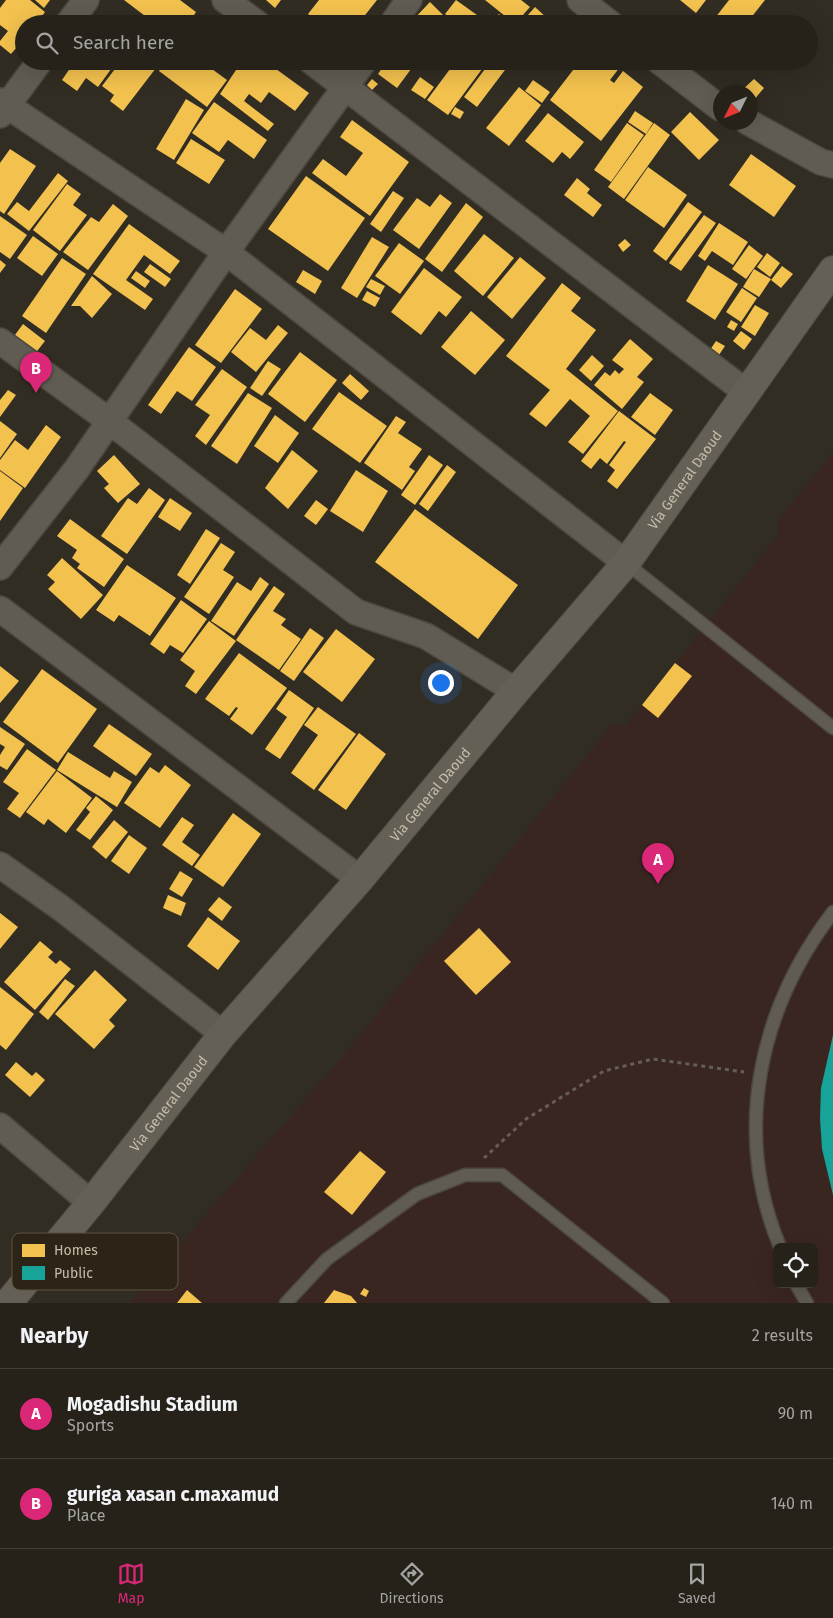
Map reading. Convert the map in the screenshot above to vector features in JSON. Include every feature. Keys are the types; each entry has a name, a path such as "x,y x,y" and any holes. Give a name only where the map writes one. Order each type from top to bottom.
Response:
{"main road":[{"name":"Via General Daoud","path":"66,1233 223,1034 360,879 516,691 626,563 833,270"},
{"name":"Via General Daoud","path":"8,1303 19,1290"}],"street":[{"path":"75,15 86,0"},
{"path":"225,0 246,15"},
{"path":"398,15 409,0"},
{"path":"580,0 599,15"},
{"path":"33,70 2,107 226,252 626,563"},
{"path":"324,70 746,392"},
{"path":"0,567 76,470 108,420 226,252 358,70"},
{"path":"671,70 713,103"},
{"path":"758,127 821,162 833,165"},
{"path":"0,341 108,420 356,612 426,636 516,691"},
{"path":"0,609 360,879"},
{"path":"0,865 61,908 223,1034"},
{"path":"0,1126 91,1202"}],"lane":[{"path":"626,563 833,728"},
{"path":"778,1243 761,1183 756,1125 760,1074 771,1025 790,978 816,934 833,912"},
{"path":"286,1303 327,1259 417,1194 465,1175 502,1175 663,1303"},
{"path":"798,1288 807,1303"}],"path":[{"path":"465,1175 526,1119 604,1071 654,1059 760,1074"}],"shaded area":[{"path":"833,453 833,1303 130,1303 141,1290 178,1290 178,1247 355,1042 613,724 625,726 778,535 778,521"}],"building: Homes":[{"path":"6,0 30,0 45,12 43,15 15,15 15,49 11,54 0,45 0,41 8,31 0,25 0,8"},
{"path":"35,0 50,0 44,8"},
{"path":"124,0 180,0 196,12 194,15 144,15"},
{"path":"266,0 281,0 275,8"},
{"path":"319,0 377,0 365,15 308,14"},
{"path":"456,0 477,15 446,15 445,14"},
{"path":"485,0 521,0 530,7 523,15 504,15"},
{"path":"680,0 706,0 696,13"},
{"path":"729,0 765,0 753,15 717,15"},
{"path":"430,2 443,15 418,15"},
{"path":"535,7 544,15 528,15"},
{"path":"69,70 110,70 98,87 86,78 77,91 62,80"},
{"path":"114,70 154,70 123,111 110,101 114,95 102,86"},
{"path":"213,70 227,80 207,107 159,71"},
{"path":"236,70 277,70 309,93 295,111 269,92 261,103 249,94 244,101 274,124 268,131 220,94"},
{"path":"381,70 410,70 397,88 378,74"},
{"path":"449,70 481,70 448,115 427,100"},
{"path":"484,70 505,70 477,107 464,97"},
{"path":"573,70 618,70 610,80 614,83 623,71 643,87 601,141 550,100"},
{"path":"420,77 434,87 425,99 411,90"},
{"path":"372,79 378,84 372,90 367,85"},
{"path":"754,79 764,88 758,95 758,85 748,85"},
{"path":"533,80 550,92 542,103 525,91"},
{"path":"519,87 541,105 509,146 486,128"},
{"path":"186,99 204,110 174,160 156,149"},
{"path":"214,102 267,140 254,159 228,140 219,152 192,133"},
{"path":"455,107 464,112 460,119 451,114"},
{"path":"635,111 653,123 646,134 628,122"},
{"path":"690,112 719,140 699,160 671,132"},
{"path":"548,113 584,142 570,159 562,152 553,163 525,141"},
{"path":"352,120 409,162 370,216 312,173 323,159 346,176 363,153 340,137"},
{"path":"627,123 644,135 611,182 594,170"},
{"path":"654,123 670,135 624,199 608,187"},
{"path":"191,139 225,160 209,184 176,163"},
{"path":"10,149 36,166 4,214 0,211 0,163"},
{"path":"751,154 796,186 774,217 729,185"},
{"path":"648,167 687,195 664,228 625,200"},
{"path":"58,173 68,181 29,231 7,214 17,202 29,211"},
{"path":"306,176 365,218 328,271 268,229"},
{"path":"577,178 590,189 587,193 602,205 593,217 564,195"},
{"path":"67,184 81,194 73,205 87,215 60,251 33,230"},
{"path":"393,191 404,198 381,232 370,224"},
{"path":"440,194 452,203 419,249 393,230 417,198 430,207"},
{"path":"688,202 702,212 666,261 653,251"},
{"path":"466,203 483,217 442,272 425,259"},
{"path":"113,204 128,216 88,270 63,252 91,217 99,222"},
{"path":"704,215 716,223 681,271 669,263"},
{"path":"0,216 27,235 10,259 0,252"},
{"path":"719,223 748,242 733,265 712,251 705,261 698,256"},
{"path":"129,224 180,261 170,274 144,255 126,280 153,299 145,310 93,274"},
{"path":"484,234 514,258 483,296 454,271"},
{"path":"33,236 58,254 42,276 17,258"},
{"path":"372,237 389,247 357,298 341,288"},
{"path":"625,239 631,245 623,252 618,245"},
{"path":"399,243 424,261 400,294 375,276"},
{"path":"749,245 763,256 746,279 732,269"},
{"path":"767,253 780,263 770,277 757,267"},
{"path":"520,257 546,278 512,319 487,297"},
{"path":"62,258 86,274 46,333 22,316"},
{"path":"0,260 6,265 0,273"},
{"path":"150,264 171,279 165,287 144,272"},
{"path":"708,265 738,284 715,320 686,301"},
{"path":"782,266 793,274 781,288 771,280"},
{"path":"424,268 462,297 446,317 439,311 421,335 391,312"},
{"path":"754,269 771,279 759,297 743,287"},
{"path":"303,270 322,281 315,294 296,282"},
{"path":"136,271 150,281 145,288 131,278"},
{"path":"92,276 112,294 92,318 80,306 71,306"},
{"path":"371,279 385,286 380,295 366,287"},
{"path":"562,283 581,298 571,311 596,330 566,369 618,411 583,454 568,442 590,416 570,399 546,427 529,414 550,390 506,356"},
{"path":"742,288 757,298 741,322 726,312"},
{"path":"235,289 262,309 221,363 195,345"},
{"path":"367,291 380,298 375,307 362,300"},
{"path":"755,305 769,313 755,336 741,327"},
{"path":"471,311 505,340 475,375 441,347"},
{"path":"731,320 738,324 734,331 727,327"},
{"path":"23,324 45,341 34,355 12,339"},
{"path":"278,325 288,333 256,372 231,352 250,328 266,340"},
{"path":"741,331 752,339 744,350 733,341"},
{"path":"630,339 653,359 637,377 644,382 622,409 594,385 605,372 610,376 615,370 619,374 624,369 612,360"},
{"path":"716,341 725,346 719,355 710,350"},
{"path":"189,347 216,367 192,401 177,391 161,414 148,405"},
{"path":"300,352 337,380 305,422 268,394"},
{"path":"592,355 604,366 591,381 579,370"},
{"path":"268,361 281,369 262,396 250,388"},
{"path":"222,369 247,387 206,445 195,436 210,415 195,405"},
{"path":"350,374 369,391 361,400 342,383"},
{"path":"8,390 16,395 0,417 0,400"},
{"path":"339,392 387,426 360,463 312,429"},
{"path":"248,393 272,408 237,464 211,446"},
{"path":"650,393 673,410 655,435 631,417"},
{"path":"619,411 656,439 617,489 607,481 615,470 609,465 626,442 624,441 607,464 600,458 591,469 581,461"},
{"path":"275,415 299,433 278,463 254,446"},
{"path":"396,416 406,422 398,433 422,449 409,467 415,471 402,490 364,463"},
{"path":"0,421 17,434 0,458"},
{"path":"46,425 61,437 25,488 0,470 0,460 15,440 28,450"},
{"path":"292,450 318,471 288,509 265,488"},
{"path":"114,455 140,484 118,503 104,488 109,484 97,471"},
{"path":"429,455 443,465 415,505 401,495"},
{"path":"447,465 456,472 428,511 419,504"},
{"path":"356,470 388,491 363,532 330,511"},
{"path":"0,471 23,488 0,521"},
{"path":"149,488 165,500 127,554 101,536 128,498 137,504"},
{"path":"170,498 192,513 180,531 158,517"},
{"path":"316,500 328,509 316,525 304,516"},
{"path":"415,509 518,585 478,639 375,562"},
{"path":"70,519 124,559 104,587 77,568 80,564 72,558 77,550 57,536"},
{"path":"206,529 220,538 190,584 177,575"},
{"path":"221,543 235,552 223,570 234,577 209,614 184,597"},
{"path":"62,558 103,595 81,619 48,589 55,582 47,575"},
{"path":"127,565 176,598 150,636 119,615 114,622 96,610"},
{"path":"260,577 269,584 234,636 211,621 237,582 251,591"},
{"path":"274,586 285,594 273,611 286,619 281,625 301,639 279,670 236,640"},
{"path":"181,600 207,619 183,653 170,645 164,654 150,644"},
{"path":"209,621 236,641 196,694 185,686 195,671 180,660"},
{"path":"310,628 324,638 294,681 280,671"},
{"path":"336,629 375,659 342,702 303,672"},
{"path":"239,653 287,688 252,735 230,719 238,708 236,707 229,716 205,699"},
{"path":"675,663 692,676 658,718 642,705"},
{"path":"0,666 19,681 0,703"},
{"path":"42,669 97,709 58,763 3,722"},
{"path":"289,690 314,708 280,759 265,749 287,717 276,709"},
{"path":"318,707 356,734 314,790 291,773 318,735 304,725"},
{"path":"109,724 152,754 136,776 93,746"},
{"path":"0,727 25,744 7,770 0,766 0,755 5,747 0,744"},
{"path":"359,733 386,754 346,810 318,790"},
{"path":"27,749 56,770 20,818 7,809 19,793 3,782"},
{"path":"68,752 110,778 114,771 132,782 117,807 57,770"},
{"path":"165,765 191,785 160,828 124,803 150,767 159,773"},
{"path":"57,771 92,798 66,833 48,819 44,825 26,812"},
{"path":"96,796 113,810 90,840 76,830 90,812 86,808"},
{"path":"233,813 261,834 223,887 194,867"},
{"path":"182,817 194,825 182,842 200,855 192,866 162,845"},
{"path":"114,820 128,832 106,859 92,847"},
{"path":"129,835 147,848 129,874 111,861"},
{"path":"180,871 193,879 182,897 169,889"},
{"path":"168,895 186,903 181,916 163,908"},
{"path":"219,897 232,907 222,921 208,910"},
{"path":"0,913 18,927 0,949"},
{"path":"208,917 240,941 218,970 187,946"},
{"path":"479,928 511,962 476,995 444,961"},
{"path":"40,941 53,952 48,957 56,964 60,960 71,969 35,1010 4,982"},
{"path":"95,970 127,1000 109,1020 115,1026 94,1049 55,1014"},
{"path":"65,979 75,986 48,1020 39,1012"},
{"path":"0,987 34,1014 6,1050 0,1045"},
{"path":"16,1062 32,1076 36,1072 45,1080 30,1097 5,1075"},
{"path":"360,1151 386,1172 352,1215 324,1192"},
{"path":"364,1288 369,1291 366,1297 360,1294"},
{"path":"187,1290 202,1303 177,1303"},
{"path":"334,1290 351,1296 357,1303 324,1303"}],"building: Public":[{"path":"833,1035 833,1195 822,1149 820,1118 821,1088"}],"place":[{"name":"guriga xasan c.maxamud","path":"36,393"},
{"name":"Mogadishu Stadium","path":"658,884"}]}
